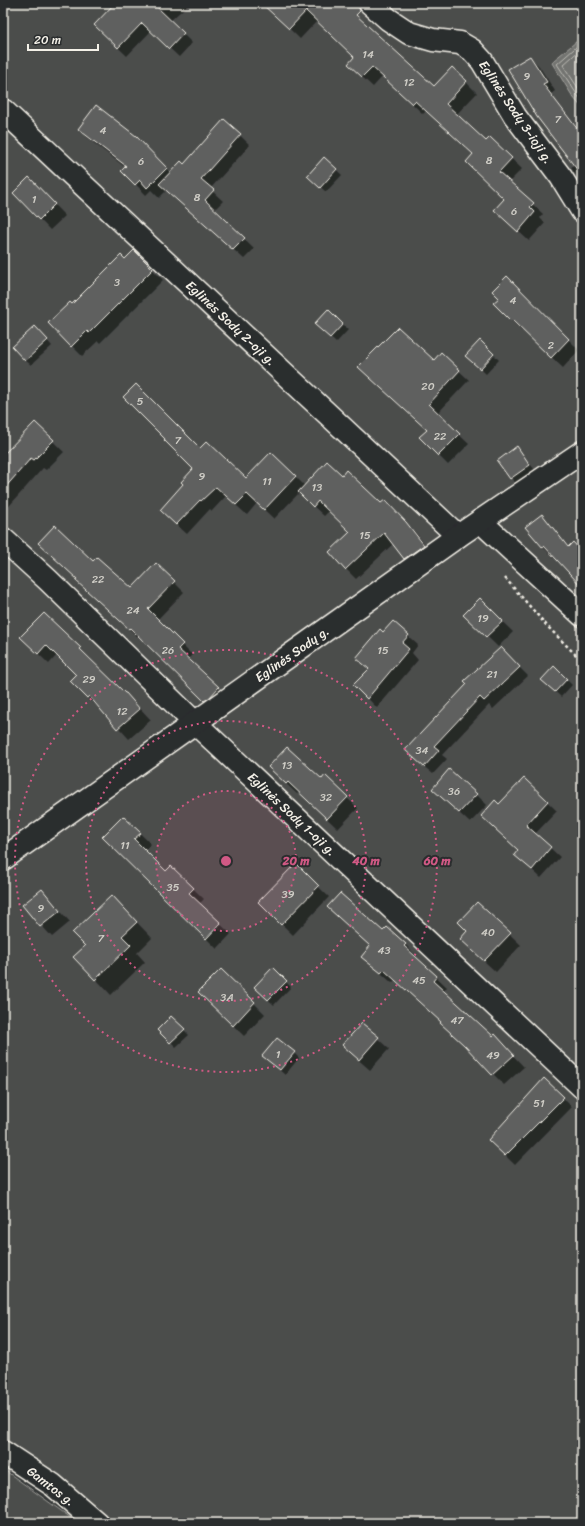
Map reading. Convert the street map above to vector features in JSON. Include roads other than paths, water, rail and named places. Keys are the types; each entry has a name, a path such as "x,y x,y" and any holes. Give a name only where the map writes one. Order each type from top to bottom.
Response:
{"street":[{"name":"Eglinės Sodų 3-ioji g.","path":"370,3 388,19 409,33 434,40 460,43 472,50 482,61 515,116 561,177 582,211"},
{"name":"Eglinės Sodų 2-oji g.","path":"3,110 458,536"},
{"name":"Eglinės Sodų g.","path":"3,859 458,536 582,452"},
{"path":"480,521 582,615"},
{"name":"Eglinės Sodų 1-oji g.","path":"3,539 48,580 195,723 582,1086"},
{"name":"Gamtos g.","path":"3,1452 53,1485 97,1523"}],"water":[{"path":"582,37 582,108 573,97 552,63"}]}
